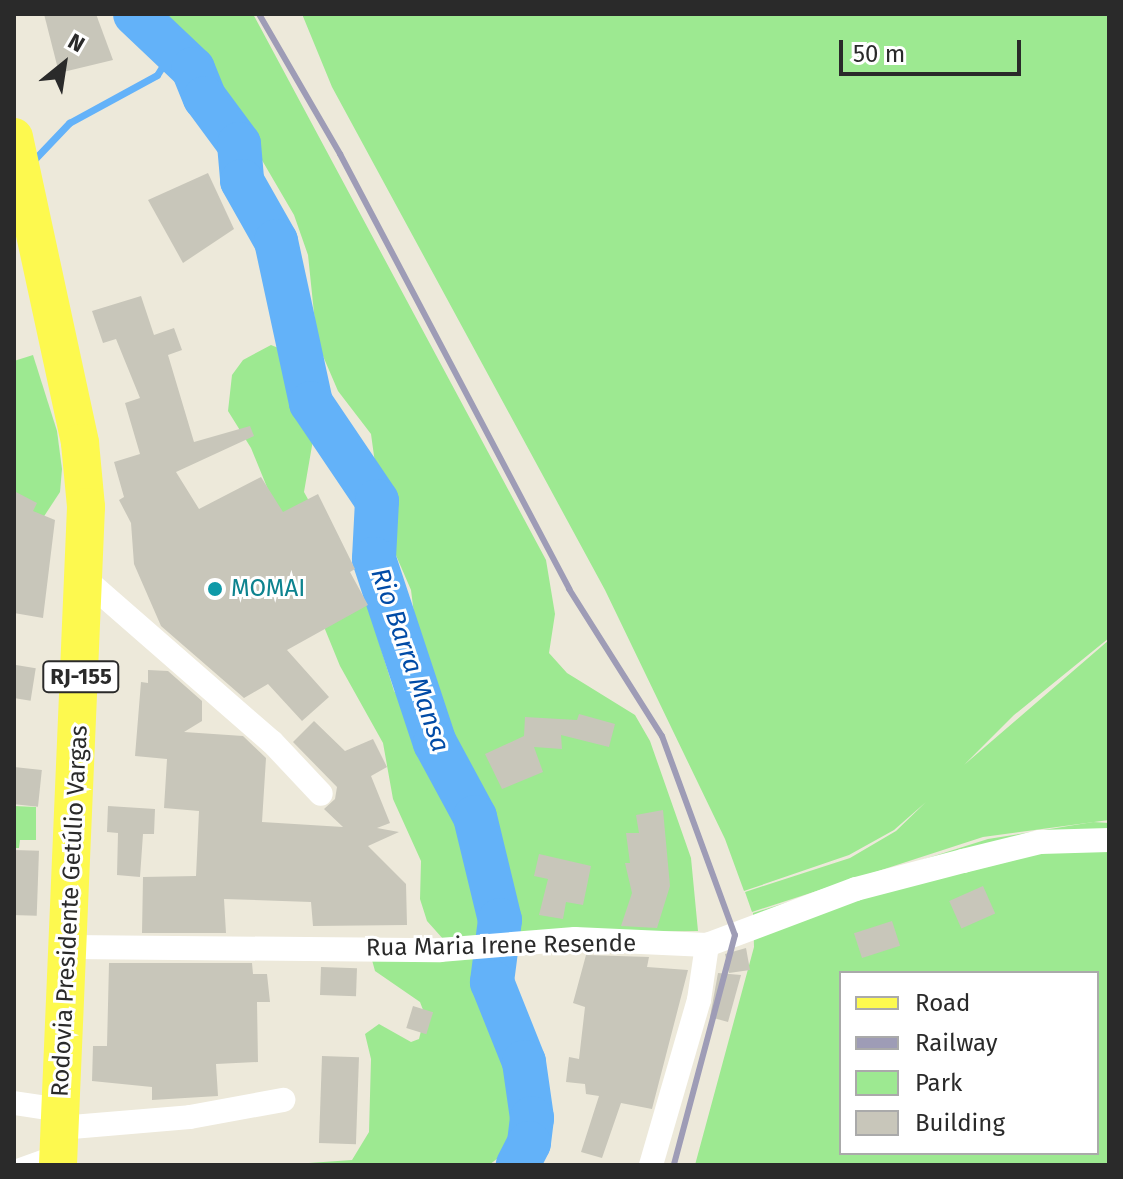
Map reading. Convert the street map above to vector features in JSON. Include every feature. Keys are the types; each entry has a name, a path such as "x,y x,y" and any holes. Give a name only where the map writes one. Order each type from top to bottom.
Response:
{"main road":[{"name":"Rodovia Presidente Getúlio Vargas","path":"14,137 25,207 80,443 86,580 59,1138"}],"street":[{"path":"86,580 272,742 321,794"},
{"name":"Rua Maria Irene Resende","path":"69,947 450,949 524,941 707,945 856,889 1040,842 1109,840"},
{"path":"651,1165 699,1000 707,945"},
{"path":"14,1103 59,1138 283,1100"}],"lane":[{"path":"17,1165 59,1138"}],"green space":[{"path":"155,14 253,14 546,560 555,614 549,653 567,673 635,715 650,741 691,858 698,931 510,933 495,832 423,686 411,590 392,546 388,503 378,485 371,434 338,391 317,342 308,255 294,215 245,131"},
{"path":"302,14 1109,14 1109,638 1014,715 964,765 1109,640 1109,820 983,837 752,912 745,892 850,858 896,831 926,802 894,830 849,855 744,891 725,839 605,590 332,87"},
{"path":"271,345 281,349 289,362 293,389 313,440 304,492 369,610 394,691 419,727 429,775 460,826 475,882 475,909 483,923 480,940 444,940 427,921 420,899 421,861 393,799 383,743 340,666 251,448 228,411 232,375 243,360"},
{"path":"33,355 57,431 62,469 60,492 14,562 14,361"},
{"path":"14,806 36,807 36,840 20,840 19,848 14,848"},
{"path":"1093,822 1109,823 1109,1165 695,1165 754,947 753,913 988,839"},
{"path":"478,958 486,1021 520,1099 502,1155 489,1165 280,1165 352,1160 369,1132 371,1059 365,1034 379,1024 411,1042 419,1039 425,1015 420,1002 375,971 372,960"}],"building":[{"path":"44,14 96,14 113,60 59,73"},
{"path":"208,173 234,229 183,263 148,200"},
{"path":"141,296 154,335 174,328 182,350 168,355 194,442 250,426 254,436 176,472 199,509 261,477 283,512 318,494 355,569 350,572 368,605 287,650 329,697 302,721 268,684 244,698 161,626 134,564 131,523 119,500 124,497 114,462 140,454 125,403 140,398 116,339 103,343 92,311"},
{"path":"14,491 37,503 33,511 55,520 43,618 14,613"},
{"path":"16,665 36,668 31,701 14,698"},
{"path":"148,670 168,671 202,701 202,721 184,732 243,736 266,758 262,822 343,827 324,809 335,799 337,787 293,742 314,721 345,751 373,739 387,767 371,776 390,823 377,828 399,832 368,846 406,884 407,925 313,926 311,902 224,899 226,933 142,933 143,877 196,876 199,811 164,808 167,759 135,756 141,682 148,683"},
{"path":"579,714 615,724 609,747 561,735 562,749 534,747 543,772 502,789 485,754 524,736 525,717 577,720"},
{"path":"14,767 42,770 38,807 14,804"},
{"path":"108,806 155,809 154,834 143,834 140,877 117,875 118,833 107,832"},
{"path":"663,810 670,886 657,928 621,926 632,893 625,863 630,863 626,833 639,833 636,815"},
{"path":"14,850 39,851 37,916 14,915"},
{"path":"539,854 591,866 583,905 566,902 563,919 539,915 548,879 534,876"},
{"path":"983,886 995,913 961,928 949,901"},
{"path":"892,921 900,946 862,958 854,933"},
{"path":"746,948 750,970 729,973 725,954"},
{"path":"586,955 649,957 647,967 688,970 652,1109 621,1103 602,1158 581,1152 599,1096 586,1094 585,1084 566,1082 569,1057 579,1059 585,1007 573,1003"},
{"path":"109,963 252,963 253,974 267,974 270,1002 257,1002 258,1062 216,1064 218,1096 152,1100 152,1087 92,1081 93,1046 107,1046"},
{"path":"321,967 357,968 356,996 320,995"},
{"path":"718,973 741,975 728,1022 710,1017"},
{"path":"413,1006 433,1012 426,1034 406,1028"},
{"path":"322,1056 359,1057 356,1144 319,1143"}],"waterway":[{"name":"Rio Barra Mansa","path":"135,14 193,69 205,98 239,144 242,181 276,241 311,403 377,501 374,559 435,743 475,817 500,920 492,982 524,1062 532,1118 529,1143 518,1165"},
{"path":"30,164 69,123 157,75 173,49"}],"railway":[{"path":"259,14 340,154 569,589 662,736 735,935 674,1165"}],"place":[{"name":"MOMAI","path":"215,589"}]}
